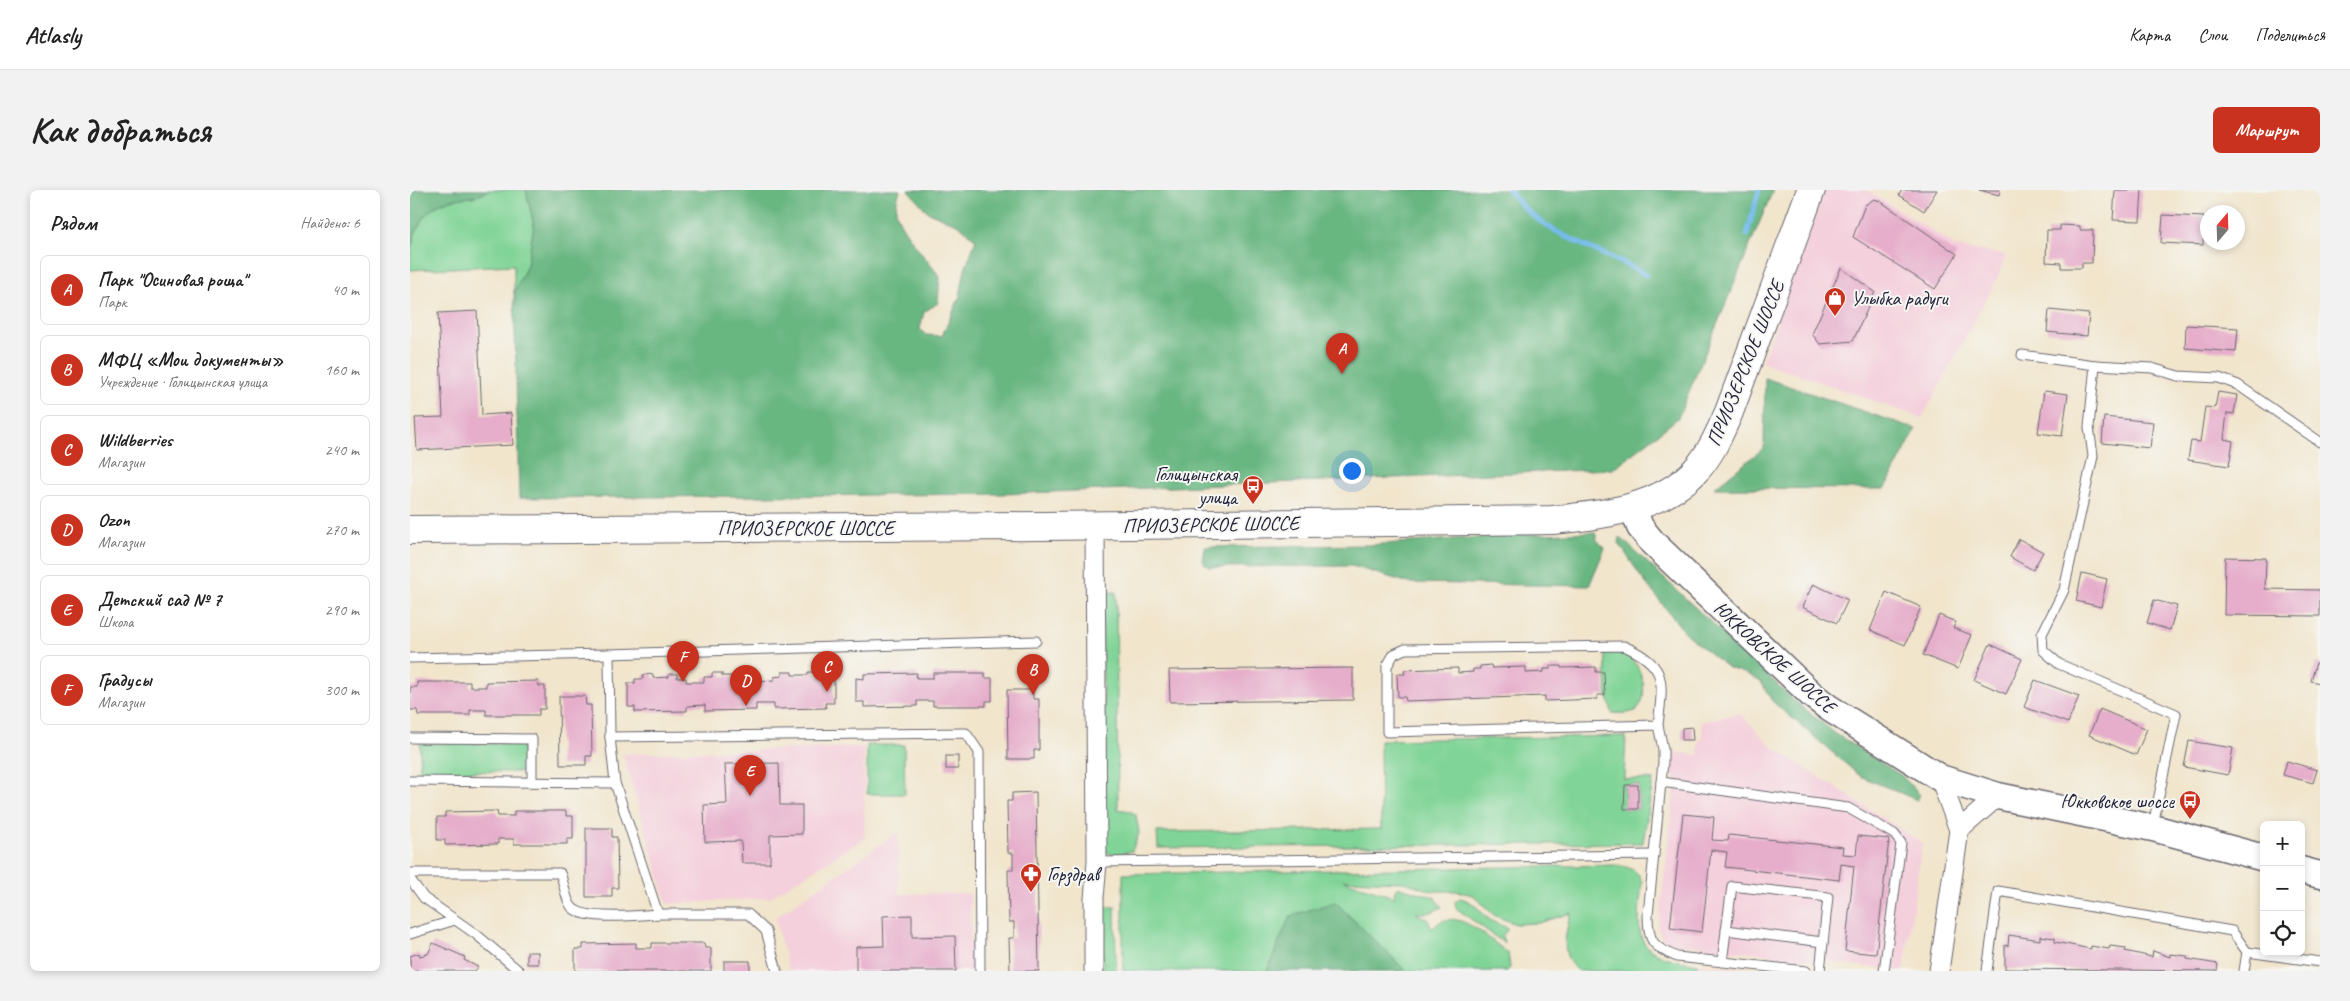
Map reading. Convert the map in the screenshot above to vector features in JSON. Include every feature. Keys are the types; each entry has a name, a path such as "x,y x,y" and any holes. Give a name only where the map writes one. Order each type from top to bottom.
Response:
{"main road":[{"name":"ПРИОЗЕРСКОЕ ШОССЕ","path":"410,530 1095,526 1552,520 1596,515 1633,508 1677,486 1696,469 1714,444 1732,403 1811,190"},
{"name":"ЮККОВСКОЕ ШОССЕ","path":"1633,508 1640,527 1653,544 1812,694 1830,708 1940,778 1998,796 2153,828 2260,857"},
{"path":"2305,871 2320,876"}],"street":[{"path":"1094,971 1094,899 1097,862 1095,526"},
{"path":"1939,971 1959,830 1940,778"},
{"path":"1959,830 1998,796"}],"lane":[{"path":"2022,355 2095,365 2152,368 2178,376 2219,378 2238,385 2320,442"},
{"path":"2095,365 2089,427 2093,456 2064,590 2042,634 2043,650 2059,664 2176,714 2153,828"},
{"path":"410,658 1036,641"},
{"path":"1658,724 1387,732 1387,666 1394,654 1405,649 1624,646 1643,654 1656,666 1663,687 1658,724 1663,749 1648,915 1648,935 1658,949 1677,956 1806,971"},
{"path":"609,654 610,737 616,783 658,914"},
{"path":"610,737 966,733 980,752 980,971"},
{"path":"410,738 532,739 532,782"},
{"path":"410,781 616,783"},
{"path":"1661,782 1848,808 1894,834 1901,843 1884,971"},
{"path":"1097,862 1654,855"},
{"path":"410,873 560,873 570,906 579,913 594,916 748,914 766,931 777,971"},
{"path":"410,879 424,898 519,971"},
{"path":"1722,962 1732,886 1828,897 1820,971"},
{"path":"1987,971 1998,891 2232,930 2247,952 2244,971"},
{"path":"410,934 455,920"},
{"path":"1726,930 1824,942"},
{"path":"2247,952 2320,962"}],"shaded area":[{"path":"1825,190 1867,190 1957,247 2006,255 1997,279 1922,418 1762,362"},
{"path":"1740,713 1771,746 1922,843 1904,971 1671,943 1662,938 1658,929 1676,777 1672,775 1675,752 1698,755 1699,740 1703,740 1701,722"},
{"path":"864,747 865,838 769,898 667,904 623,754"},
{"path":"898,832 899,894 970,893 972,971 789,971 775,918"},
{"path":"1697,964 1762,971 1696,971"}],"green space":[{"path":"410,190 489,190 477,196 446,201 431,210 421,222 410,247"},
{"path":"489,190 526,190 534,226 527,265 514,293 514,265 410,270 410,258 415,235 425,216 433,208 443,203 477,196"},
{"path":"526,190 900,190 896,204 897,216 914,243 940,277 938,303 924,312 920,329 926,335 942,336 960,296 965,269 976,240 959,225 928,212 908,190 1773,190 1678,418 1613,469 1004,494 519,498 514,293 527,265 534,226"},
{"path":"1765,378 1916,429 1885,489 1714,488 1764,448"},
{"path":"1595,532 1597,540 1605,548 1589,586 1409,583 1352,566 1208,567 1203,561 1205,547 1369,545 1513,535"},
{"path":"1620,537 1796,702 1836,734 1902,776 1920,795 1917,800 1860,776 1772,701 1761,682 1747,674 1728,668 1686,634 1641,577 1619,543"},
{"path":"1116,592 1118,809 1130,811 1136,815 1139,833 1132,851 1114,855 1104,851 1102,593"},
{"path":"1605,653 1626,655 1638,668 1644,693 1638,708 1632,712 1612,713 1607,694"},
{"path":"1626,736 1624,779 1653,780 1643,843 1158,848 1157,832 1381,829 1380,740","holes":["1625,785 1638,785 1638,809 1624,809"]},
{"path":"420,743 523,744 523,772 420,771"},
{"path":"867,745 904,745 905,794 867,794"},
{"path":"1616,865 1635,871 1642,882 1639,918 1643,941 1650,949 1661,955 1697,964 1696,971 1579,971 1572,965 1566,952 1567,928 1571,913 1539,923 1516,924 1495,916 1473,895 1456,891 1432,891 1404,882 1343,880 1394,897 1395,890 1400,887 1434,897 1442,907 1429,913 1416,913 1428,920 1432,929 1441,922 1450,919 1471,926 1508,953 1510,968 1507,971 1406,971 1335,902 1267,971 1123,971 1123,874"},
{"path":"1460,898 1470,902 1493,922 1508,929 1502,936 1504,943 1456,908 1455,902"},
{"path":"1335,902 1406,971 1267,971 1290,916"},
{"path":"1102,907 1115,907 1116,971 1103,971"}],"building":[{"path":"1902,190 1937,190 1924,211 1899,195"},
{"path":"1979,190 2000,190 1999,195"},
{"path":"2115,190 2142,190 2140,221 2113,220"},
{"path":"1874,199 1880,201 1957,254 1935,289 1853,237 1865,205"},
{"path":"2163,215 2200,217 2200,245 2161,243"},
{"path":"2060,225 2080,226 2080,230 2093,230 2092,263 2082,263 2082,268 2061,268 2061,263 2046,262 2047,230 2060,230"},
{"path":"1841,268 1875,292 1853,341 1820,344 1812,334"},
{"path":"2049,310 2089,314 2087,336 2047,332"},
{"path":"477,311 482,415 511,413 513,445 417,450 415,418 443,417 438,313"},
{"path":"2186,325 2238,328 2236,352 2185,348"},
{"path":"2044,391 2068,394 2062,436 2038,433"},
{"path":"2218,392 2237,395 2234,414 2227,413 2224,439 2233,441 2229,466 2188,460 2191,441 2200,442 2205,407 2215,408"},
{"path":"2104,417 2153,422 2150,448 2102,443"},
{"path":"2019,539 2043,552 2033,570 2010,557"},
{"path":"2225,557 2266,558 2265,589 2320,590 2320,616 2224,615"},
{"path":"2082,573 2107,579 2101,607 2076,601"},
{"path":"1813,584 1848,600 1837,623 1802,607"},
{"path":"1886,592 1921,607 1905,645 1870,630"},
{"path":"2154,600 2177,606 2170,630 2147,623"},
{"path":"1939,615 1956,622 1953,628 1972,635 1958,669 1923,655"},
{"path":"1990,644 2022,659 2006,694 1974,680"},
{"path":"2316,663 2320,664 2320,683 2311,681"},
{"path":"1491,665 1492,668 1526,667 1526,673 1544,672 1544,669 1550,669 1550,666 1561,666 1561,668 1596,667 1596,672 1604,672 1605,695 1597,695 1597,699 1545,701 1545,696 1406,701 1405,697 1398,697 1397,674 1405,674 1404,670 1458,668 1458,673 1473,672 1473,669 1480,669 1480,666"},
{"path":"1353,668 1353,700 1170,702 1169,670"},
{"path":"782,672 792,672 792,675 808,675 808,672 816,672 816,676 825,675 825,679 834,679 834,703 825,703 826,708 774,709 774,704 756,704 756,710 705,711 705,705 687,706 687,711 635,712 635,707 628,707 628,683 635,683 635,679 643,679 643,675 653,674 653,678 669,677 669,674 677,674 677,678 686,678 686,682 704,682 704,677 712,677 712,673 722,673 722,676 738,676 738,673 747,673 747,677 755,677 755,681 774,680 774,677 782,676"},
{"path":"917,673 916,678 933,678 933,673 985,673 985,678 992,678 992,701 986,701 986,706 933,706 933,701 917,701 917,706 864,707 864,702 856,702 856,678 864,679 864,674"},
{"path":"2035,680 2079,696 2068,723 2024,707"},
{"path":"538,681 539,686 545,686 545,709 539,709 539,715 486,715 486,710 470,710 470,715 418,715 417,710 410,710 410,687 417,687 417,682 470,682 470,687 486,687 486,682"},
{"path":"1007,690 1033,690 1033,699 1039,699 1039,750 1034,750 1034,759 1008,759"},
{"path":"559,696 585,696 586,705 591,705 592,756 586,756 586,765 560,765"},
{"path":"2100,709 2147,729 2136,755 2089,735"},
{"path":"1692,727 1693,740 1682,740 1682,728"},
{"path":"2189,741 2233,748 2228,775 2184,767"},
{"path":"946,756 958,756 958,769 946,769"},
{"path":"2287,761 2317,770 2313,783 2283,775"},
{"path":"779,763 780,805 802,805 802,834 770,835 770,863 742,863 741,841 705,842 704,805 727,804 725,764"},
{"path":"1625,785 1638,785 1638,809 1624,809"},
{"path":"1036,792 1039,971 1010,971 1009,938 1014,938 1014,922 1009,922 1008,870 1013,870 1013,853 1008,853 1007,801 1012,801 1012,793"},
{"path":"497,811 498,816 514,816 514,811 566,811 566,816 573,816 573,839 567,839 567,844 514,844 514,839 498,839 498,844 445,845 445,840 437,840 437,817 445,817 445,812"},
{"path":"1683,814 1714,817 1712,840 1728,841 1729,835 1843,847 1842,854 1856,855 1858,836 1889,839 1876,954 1845,951 1854,866 1841,864 1839,880 1725,867 1727,852 1711,850 1702,932 1670,928"},
{"path":"586,828 612,828 612,837 617,837 618,888 612,888 612,897 586,897"},
{"path":"912,915 912,937 955,936 956,971 856,971 856,947 884,946 883,916"},
{"path":"2009,935 2040,940 2040,936 2055,938 2055,942 2091,949 2091,946 2109,949 2110,946 2126,948 2125,951 2152,957 2153,951 2170,957 2170,954 2187,956 2187,959 2218,964 2217,971 2005,969 2005,945 2008,946"},
{"path":"433,943 465,957 464,960 478,967 475,971 410,971 410,956 419,953 420,956 428,954"},
{"path":"636,943 636,948 652,948 652,943 704,943 705,948 711,948 711,971 575,971 575,949 583,949 583,944"},
{"path":"527,952 538,952 538,964 527,964"},
{"path":"724,961 750,961 750,971 724,971"}],"waterway":[{"path":"1509,190 1522,206 1554,230 1646,275"},
{"path":"1747,235 1759,190"}],"place":[{"name":"Улыбка радуги","path":"1835,317"},
{"name":"Парк \"Осиновая роща\"","path":"1342,374"},
{"name":"Голицынская улица","path":"1253,505"},
{"name":"Градусы","path":"683,682"},
{"name":"Wildberries","path":"827,692"},
{"name":"МФЦ «Мои документы»","path":"1033,695"},
{"name":"Ozon","path":"746,706"},
{"name":"Детский сад № 7","path":"750,796"},
{"name":"Юкковское шоссе","path":"2190,820"},
{"name":"Горздрав","path":"1031,893"}]}
